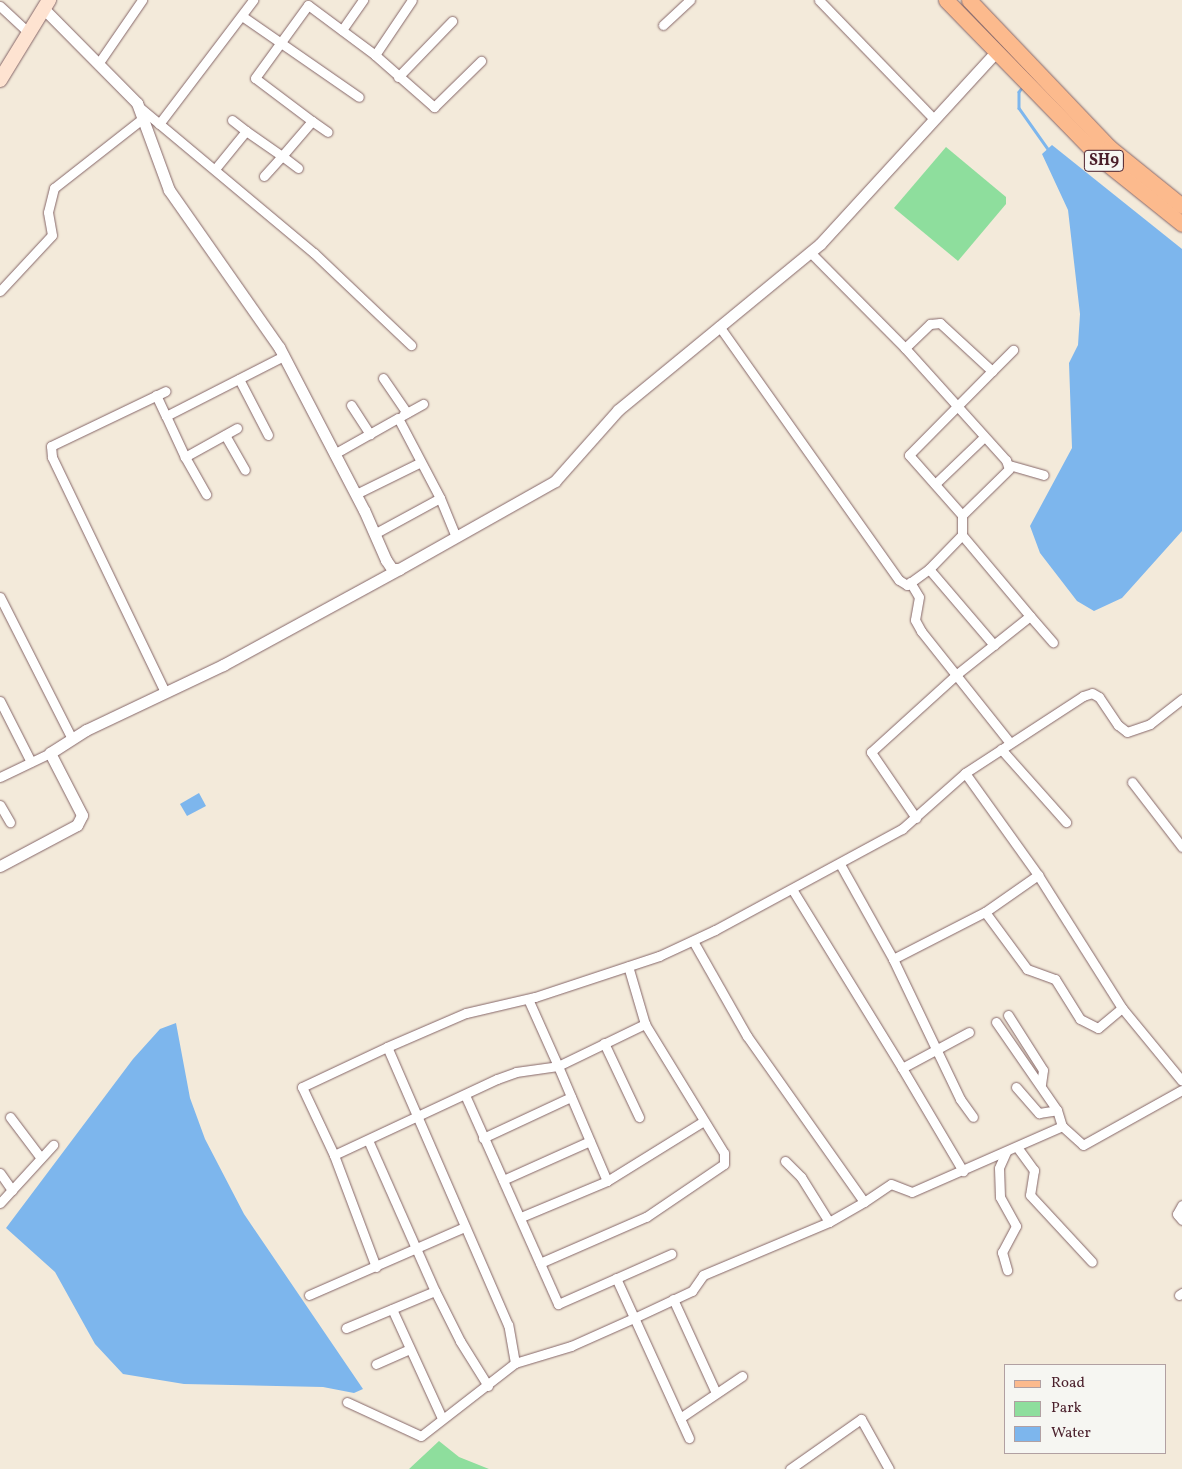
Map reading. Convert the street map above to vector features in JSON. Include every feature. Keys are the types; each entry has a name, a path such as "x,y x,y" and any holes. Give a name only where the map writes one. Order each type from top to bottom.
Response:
{"main road":[{"name":"SH9","path":"946,0 996,52 1026,73"},
{"name":"SH9","path":"970,0 1026,73 1124,180 1182,224"},
{"path":"0,80 45,3"},
{"name":"SH9","path":"1038,85 1115,152 1182,206"}],"street":[{"path":"98,64 142,0"},
{"path":"159,124 242,16 252,0"},
{"path":"342,30 363,0"},
{"path":"375,55 412,0"},
{"path":"663,25 690,0"},
{"path":"819,0 934,119"},
{"path":"45,3 98,64 138,106 314,253 411,345"},
{"path":"328,132 255,78 310,3 375,55 434,108 481,61"},
{"path":"0,6 27,31"},
{"path":"242,16 359,97"},
{"path":"398,77 452,21"},
{"path":"0,777 50,753 72,739 399,569 556,481 618,410 810,252 843,222 996,52"},
{"path":"138,106 169,190 219,257 284,356 356,494 386,560 392,568 399,569"},
{"path":"0,290 52,236 48,212 54,188 142,119"},
{"path":"232,120 298,168"},
{"path":"264,176 312,120"},
{"path":"215,169 246,131"},
{"path":"810,252 904,348 1009,465 1044,475"},
{"path":"904,348 930,324 940,324 992,371"},
{"path":"719,326 899,580 907,585 929,569 962,535"},
{"path":"1013,350 956,405 909,455 962,515 962,535 1053,642"},
{"path":"166,416 284,356"},
{"path":"383,378 407,413"},
{"path":"238,379 268,435"},
{"path":"165,692 52,457 51,446 166,391"},
{"path":"156,396 185,457 206,494"},
{"path":"334,454 423,404"},
{"path":"351,405 370,434"},
{"path":"398,418 440,498 456,537"},
{"path":"185,457 237,428"},
{"path":"225,435 245,470"},
{"path":"935,484 984,437"},
{"path":"356,494 421,462"},
{"path":"962,515 1000,480 1009,465"},
{"path":"374,534 440,498"},
{"path":"929,569 994,645"},
{"path":"910,582 919,597 914,620 1010,743"},
{"path":"0,598 72,739"},
{"path":"916,818 871,752 957,674 1030,616"},
{"path":"376,1268 334,1155 302,1087 387,1047 466,1013 528,999 628,966 693,941 840,864 916,818 965,773 1083,696 1092,693 1099,697 1118,725 1127,732 1150,724 1182,699"},
{"path":"0,701 31,762"},
{"path":"1001,750 1066,822"},
{"path":"0,866 77,825 82,816 50,753"},
{"path":"965,773 1038,875 1122,1008 1182,1081"},
{"path":"1132,782 1182,847"},
{"path":"0,805 10,822"},
{"path":"840,864 892,958 960,1099 973,1117"},
{"path":"892,958 984,912 1038,875"},
{"path":"792,889 964,1171"},
{"path":"984,912 1027,969 1055,979 1080,1018 1098,1028 1122,1008"},
{"path":"693,941 747,1036 864,1202"},
{"path":"540,1263 646,1217 724,1164 724,1153 702,1122 686,1088 645,1024 628,966"},
{"path":"528,999 607,1181"},
{"path":"1008,1014 1043,1070 1041,1085"},
{"path":"996,1022 1057,1110 1062,1126 1083,1145 1182,1090"},
{"path":"334,1155 516,1072 558,1066 645,1024"},
{"path":"902,1068 969,1032"},
{"path":"604,1043 639,1117"},
{"path":"387,1047 508,1325 515,1363"},
{"path":"1016,1087 1039,1113 1057,1110"},
{"path":"465,1095 483,1138 521,1217 558,1304 670,1254"},
{"path":"483,1138 571,1097"},
{"path":"10,1117 41,1158"},
{"path":"521,1217 607,1181 702,1122"},
{"path":"347,1402 421,1436 442,1418 488,1386 515,1363 571,1346 692,1291 703,1275 829,1222 891,1184 912,1192 964,1171 1062,1126"},
{"path":"368,1140 435,1291 460,1341 488,1386"},
{"path":"503,1180 590,1141"},
{"path":"0,1203 53,1145"},
{"path":"1017,1147 1034,1170 1030,1195 1092,1262"},
{"path":"1006,1152 999,1168 1000,1197 1016,1226 1002,1252 1007,1270"},
{"path":"785,1161 801,1178 829,1222"},
{"path":"0,1173 12,1190"},
{"path":"1182,1206 1177,1214 1182,1220"},
{"path":"309,1295 376,1268 466,1227"},
{"path":"616,1278 689,1438"},
{"path":"346,1328 435,1291"},
{"path":"673,1299 716,1393"},
{"path":"392,1309 408,1349 442,1418"},
{"path":"376,1364 408,1349"},
{"path":"680,1418 742,1376"},
{"path":"790,1469 861,1419 889,1469"}],"green space":[{"path":"946,147 1006,197 1006,204 958,261 894,208"},
{"path":"439,1441 459,1457 489,1469 409,1469"}],"water":[{"path":"1052,145 1182,249 1182,531 1122,598 1094,611 1077,601 1040,553 1030,526 1072,448 1069,363 1078,345 1080,314 1068,210 1042,154"},
{"path":"199,793 206,806 187,816 180,804"},
{"path":"176,1023 190,1098 205,1139 244,1214 363,1389 354,1393 323,1387 184,1384 123,1374 95,1344 55,1272 6,1228 133,1059 160,1029"}],"waterway":[{"path":"1023,87 1019,92 1019,108 1048,149"}]}
